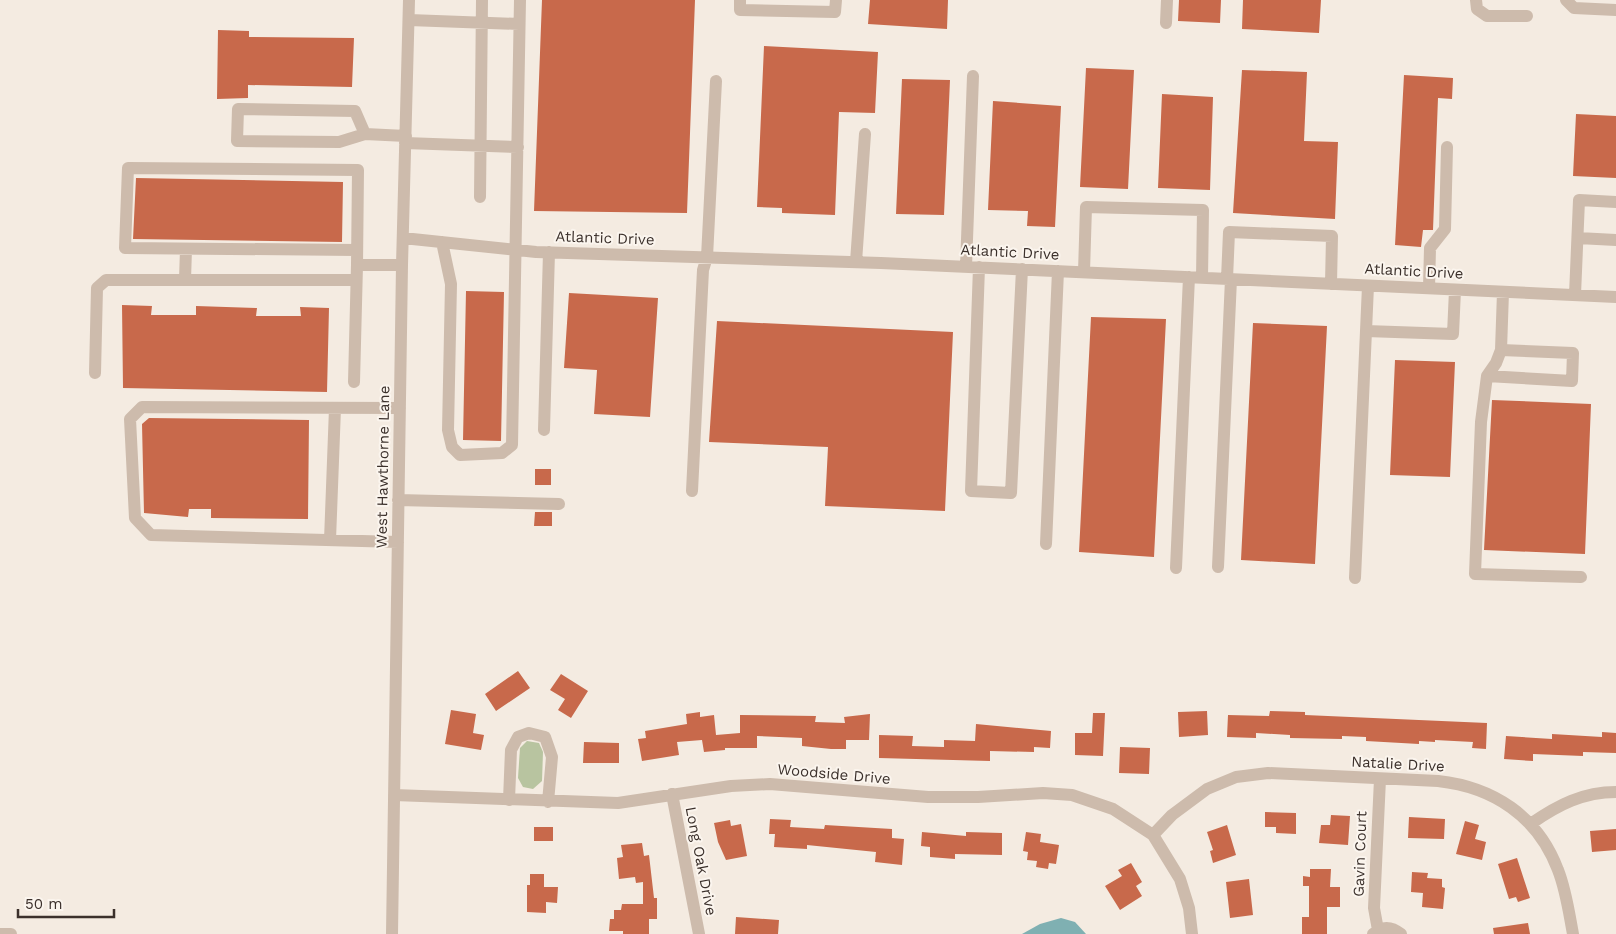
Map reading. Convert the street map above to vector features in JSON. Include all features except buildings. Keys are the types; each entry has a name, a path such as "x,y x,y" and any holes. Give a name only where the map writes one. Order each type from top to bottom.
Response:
{"street":[{"name":"West Hawthorne Lane","path":"392,934 402,265 409,0"},
{"path":"480,197 482,0"},
{"path":"442,242 451,284 448,430 452,448 460,455 502,453 512,445 520,0"},
{"path":"740,0 740,10 835,12 836,0"},
{"path":"1166,22 1167,0"},
{"path":"1476,0 1478,9 1487,16 1527,16"},
{"path":"1566,0 1574,8 1616,10"},
{"path":"409,20 519,24"},
{"path":"973,76 971,491 1011,493 1022,269"},
{"path":"692,491 702,270 707,257 716,81"},
{"path":"365,134 355,112 238,109 237,142 339,142 365,134 405,140 518,147"},
{"path":"856,262 865,134"},
{"path":"1429,288 1430,248 1445,229 1447,147"},
{"path":"354,382 357,265 358,170 128,168 125,248 357,250"},
{"path":"1575,295 1579,200 1616,202"},
{"path":"1084,272 1086,206 1203,210 1196,277 1176,568"},
{"path":"1218,567 1229,279 1229,232 1332,236 1331,284"},
{"name":"Atlantic Drive","path":"403,238 549,252 1022,269 1616,297"},
{"path":"1578,238 1616,240"},
{"path":"185,280 186,249"},
{"path":"544,430 549,252"},
{"path":"357,265 402,265"},
{"path":"1046,544 1058,271"},
{"path":"95,373 97,288 106,280 356,280"},
{"path":"1355,578 1368,286"},
{"path":"1366,331 1454,334 1455,290"},
{"path":"1503,292 1501,350 1496,363 1487,376 1481,422 1475,574 1581,577"},
{"path":"1487,376 1572,381 1573,354 1501,350"},
{"path":"398,542 151,535 135,518 130,419 142,407 400,408"},
{"path":"330,540 335,408"},
{"path":"398,500 559,504"},
{"path":"509,800 511,750 518,737 529,733 545,737 552,757 548,802"},
{"name":"Natalie Drive","path":"1153,835 1172,815 1206,789 1236,777 1268,773 1438,781 1468,786 1497,798 1532,823 1558,868 1572,934"},
{"name":"Gavin Court","path":"1375,932 1374,908 1380,779"},
{"name":"Woodside Drive","path":"394,795 618,803 730,786 770,784 928,797 1061,794 1094,801 1113,809 1153,835 1180,879 1190,908 1192,934"},
{"path":"1532,823 1552,809 1579,797 1616,792"},
{"name":"Long Oak Drive","path":"672,794 699,934"},
{"path":"1375,932 1390,928 1401,934"},
{"path":"0,934 11,934"}],"green space":[{"path":"527,741 539,743 543,752 542,781 533,789 523,787 518,778 520,748"}],"water":[{"path":"1061,918 1075,922 1086,934 1022,934 1040,924"}]}
